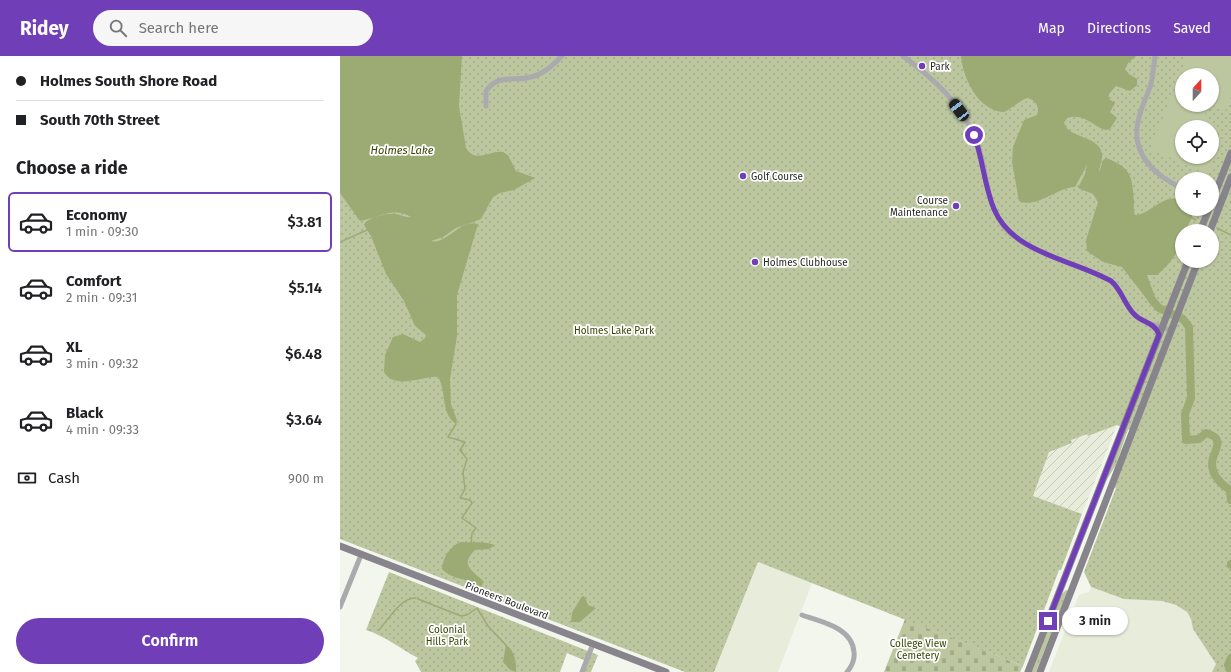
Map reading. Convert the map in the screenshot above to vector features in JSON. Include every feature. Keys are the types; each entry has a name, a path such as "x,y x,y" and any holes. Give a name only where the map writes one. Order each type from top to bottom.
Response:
{"main road":[{"path":"1219,182 1231,152"},
{"path":"1213,224 1231,177"},
{"path":"1028,672 1185,268"},
{"path":"1040,672 1170,330 1195,268"},
{"name":"Pioneers Boulevard","path":"340,546 666,672"}],"street":[{"path":"486,106 486,91 497,81 532,77 548,70 562,56"},
{"path":"903,56 944,91 965,119 980,151 991,201 997,217 1006,229 1027,244 1111,281 1118,288 1134,314 1154,325 1170,330"},
{"path":"1155,56 1150,87 1138,120 1138,143 1142,154 1150,167 1164,179 1175,184"},
{"path":"1154,325 1159,335"},
{"path":"340,607 361,554"},
{"path":"802,615 839,629 847,636 853,645 854,656 852,665 847,672"},
{"path":"582,672 593,644"}],"shaded area":[{"path":"1117,425 1082,514 1033,496 1049,451 1072,443 1071,440 1087,433 1089,436"},
{"path":"758,562 812,583 778,672 714,672"},
{"path":"1091,587 1124,599 1162,601 1176,605 1187,612 1191,619 1193,629 1216,664 1212,672 1049,672 1079,595 1089,592"}],"green space":[{"name":"Holmes Lake Park","path":"340,56 1231,56 1231,672 1212,672 1216,664 1193,629 1191,619 1187,612 1176,605 1162,601 1124,599 1091,587 1084,572 1116,488 1111,486 1132,431 1117,425 1088,436 1087,434 1071,440 1072,443 1049,452 1033,496 1082,514 1023,666 758,562 714,672 685,672 340,539"},
{"path":"1183,56 1231,56 1231,97 1225,112 1219,109 1219,68 1185,68"},
{"path":"1174,90 1175,112 1206,113 1210,120 1175,120 1175,160 1152,150 1151,147"},
{"path":"1185,164 1211,164 1209,172 1203,172"},
{"path":"1146,376 1116,465 1106,481"},
{"name":"Colonial Hills Park","path":"389,572 598,655 591,672 582,672 586,661 567,653 560,672 421,672 415,661 418,658 386,639 366,630"},
{"path":"1066,590 1068,591 1036,672 1031,672 1061,595"},
{"name":"College View Cemetery","path":"905,619 1023,666 1020,672 884,672"}],"water":[{"name":"Holmes Lake","path":"340,56 462,56 459,106 466,148 470,153 479,156 503,152 508,155 516,171 535,178 514,190 500,193 493,197 481,219 456,228 443,237 431,241 442,239 466,225 472,223 478,224 457,295 457,336 450,379 451,404 457,420 456,424 448,414 441,383 438,377 410,381 395,381 389,378 384,372 385,355 393,337 403,334 420,342 426,335 415,326 404,301 386,274 371,236 364,225 373,218 388,214 411,217 405,214 392,213 386,214 366,220 360,221 340,193"},
{"path":"961,56 1136,56 1128,63 1125,69 1129,74 1137,79 1137,85 1130,91 1116,86 1109,94 1109,99 1115,103 1110,112 1117,118 1110,129 1106,130 1101,128 1081,117 1067,118 1064,123 1072,132 1096,143 1100,148 1102,156 1099,173 1103,160 1106,158 1126,169 1131,179 1135,215 1141,214 1168,199 1175,198 1175,216 1192,216 1189,224 1175,224 1175,255 1171,261 1157,275 1147,275 1159,308 1152,306 1122,267 1103,262 1087,251 1086,240 1098,202 1093,194 1078,188 1085,174 1087,165 1075,187 1061,190 1033,202 1026,203 1019,201 1012,162 1013,147 1024,120 1037,115 1038,107 1028,98 1022,100 1004,112 987,106 979,100 974,92 962,65"},
{"path":"461,542 495,545 489,549 475,550 470,555 468,560 469,568 484,582 481,587 450,575 442,569 444,560 450,549"},
{"path":"582,596 585,597 588,605 596,608 580,622 571,622 572,613"},
{"path":"506,645 511,650 514,657 516,672 510,670 503,662"}],"waterway":[{"path":"1192,218 1196,220"},
{"path":"1219,229 1231,235"},
{"path":"340,242 367,230"},
{"path":"1152,300 1159,308 1183,319 1189,327 1191,398 1185,414 1186,440 1199,439 1206,433 1216,439 1218,442 1212,468 1215,476 1230,490 1231,500"},
{"path":"456,424 448,437 465,442 460,450 467,459 463,472 465,489 460,498 470,500 472,503 462,518 476,528 472,533 471,544"},
{"path":"480,593 481,587"},
{"path":"379,630 400,605 405,601 416,598"},
{"path":"418,599 461,616 467,615 477,608 488,626 506,645"},
{"path":"1231,658 1228,665 1231,672"}],"place":[{"name":"Park","path":"922,66"},
{"name":"Golf Course","path":"743,176"},
{"name":"Course Maintenance","path":"956,206"},
{"name":"Holmes Clubhouse","path":"755,262"}],"route":[{"path":"974,135 982,159 991,201 997,217 1006,229 1015,237 1047,254 1111,281 1122,293 1134,314 1141,320 1154,325 1159,335 1048,621"}]}
